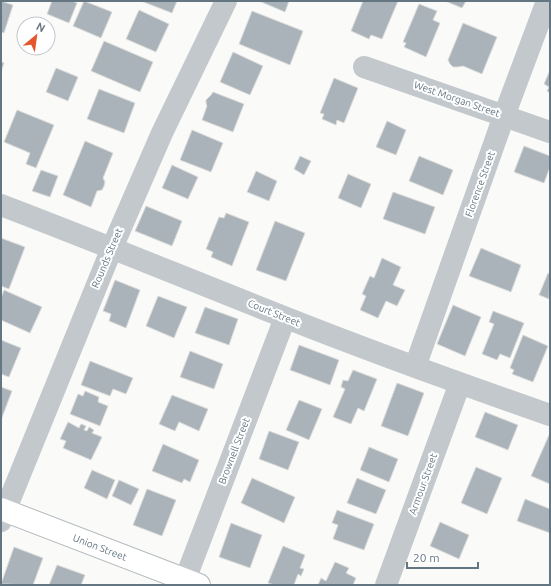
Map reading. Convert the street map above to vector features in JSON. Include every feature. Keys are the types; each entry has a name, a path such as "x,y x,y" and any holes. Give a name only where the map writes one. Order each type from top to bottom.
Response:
{"main road":[{"name":"Union Street","path":"2,513 189,583"}],"street":[{"name":"Rounds Street","path":"2,513 112,248 162,133 226,1"},
{"name":"Florence Street","path":"415,367 504,116 547,1"},
{"name":"West Morgan Street","path":"364,67 550,132"},
{"name":"Court Street","path":"1,205 285,318 415,367 550,415"},
{"name":"Brownell Street","path":"189,583 285,318"},
{"name":"Armour Street","path":"386,585 460,383"}],"building":[{"path":"1,1 13,5 4,33 1,32"},
{"path":"52,1 72,1 77,3 69,23 56,18 56,16 47,14"},
{"path":"84,1 112,12 101,38 73,26"},
{"path":"141,1 177,1 172,13"},
{"path":"259,1 289,1 285,12"},
{"path":"363,1 398,1 382,39 371,35 369,39 351,31"},
{"path":"445,1 466,1 462,8"},
{"path":"419,4 437,11 433,20 440,23 426,57 404,47 406,43 403,42"},
{"path":"139,10 169,24 156,52 126,39"},
{"path":"252,11 303,31 290,65 239,44"},
{"path":"463,23 497,37 482,74 463,66 453,67 448,60"},
{"path":"104,41 153,62 140,92 91,71"},
{"path":"233,52 263,66 250,95 220,82"},
{"path":"1,62 4,63 1,72"},
{"path":"56,68 78,77 68,101 46,92"},
{"path":"550,70 550,93 547,91 549,87 544,84"},
{"path":"334,78 358,88 344,123 337,120 336,125 322,119 324,114 320,113"},
{"path":"99,89 135,103 124,133 87,119"},
{"path":"213,92 244,104 233,132 202,120 207,106 206,100"},
{"path":"17,110 54,125 36,168 26,164 30,153 4,142"},
{"path":"387,121 406,130 396,155 376,147"},
{"path":"192,130 223,143 211,172 180,160"},
{"path":"85,141 113,153 103,178 105,182 104,186 102,190 97,191 91,207 63,195"},
{"path":"524,146 550,156 550,167 544,183 514,172"},
{"path":"300,156 311,161 304,175 294,169"},
{"path":"419,156 453,170 443,195 409,181"},
{"path":"172,165 198,177 188,199 162,188"},
{"path":"41,170 58,176 50,197 32,191"},
{"path":"256,171 277,181 269,201 247,192"},
{"path":"348,174 371,184 361,208 338,198"},
{"path":"393,192 435,207 425,234 383,219"},
{"path":"146,206 182,221 172,246 135,231"},
{"path":"226,213 249,222 232,266 211,257 213,252 206,249 219,217 224,218"},
{"path":"275,221 305,233 286,281 256,270"},
{"path":"1,238 25,247 9,289 1,286"},
{"path":"481,248 521,265 511,292 469,276"},
{"path":"382,258 401,267 393,285 405,290 397,306 386,301 378,318 360,310 366,296 362,294 370,276 374,278"},
{"path":"548,273 550,274 549,299 539,295"},
{"path":"115,280 140,290 126,328 109,321 111,314 103,311"},
{"path":"4,290 42,307 30,333 1,320 1,298"},
{"path":"158,296 187,307 174,338 146,326"},
{"path":"453,305 481,317 465,356 437,344"},
{"path":"205,307 238,319 229,345 195,333"},
{"path":"493,311 524,323 510,358 500,354 497,360 482,354 494,324 489,322"},
{"path":"523,335 548,346 533,382 512,374 514,370 510,368"},
{"path":"1,340 21,348 9,377 1,374"},
{"path":"299,345 339,360 330,385 290,370"},
{"path":"190,351 223,364 214,389 180,377"},
{"path":"90,361 133,378 126,394 113,389 110,396 81,385"},
{"path":"353,370 377,379 364,411 358,408 351,424 333,417 345,389 341,387 343,380 348,381"},
{"path":"397,383 424,393 408,436 381,426"},
{"path":"1,387 12,391 1,420"},
{"path":"85,391 99,397 98,402 108,406 100,426 70,414 78,394 83,396"},
{"path":"172,395 208,409 199,431 179,422 175,431 159,424"},
{"path":"299,400 322,409 309,440 286,430"},
{"path":"485,412 518,425 508,450 475,437"},
{"path":"68,422 79,428 81,424 86,426 84,430 87,431 89,427 94,430 92,433 102,437 91,460 63,448 66,441 60,439"},
{"path":"269,431 299,442 288,470 259,459"},
{"path":"550,435 550,484 531,476"},
{"path":"163,444 199,460 190,482 184,479 182,483 152,471"},
{"path":"369,447 398,459 389,482 360,470"},
{"path":"476,467 502,478 487,514 461,503"},
{"path":"92,470 115,480 107,499 84,488"},
{"path":"252,478 295,497 284,523 241,503"},
{"path":"357,478 386,490 376,514 347,503"},
{"path":"119,480 139,489 131,505 112,496"},
{"path":"147,489 176,500 162,536 133,525"},
{"path":"525,499 550,509 550,533 517,521"},
{"path":"337,510 374,524 364,550 333,539 338,525 332,523"},
{"path":"440,522 469,535 459,559 430,546"},
{"path":"231,523 262,535 250,568 219,557"},
{"path":"283,546 305,555 300,568 304,569 301,576 298,574 294,585 274,585 268,583"},
{"path":"14,547 43,558 33,585 1,584"},
{"path":"335,562 349,568 346,573 356,578 353,585 318,585 321,578 326,581"},
{"path":"57,565 85,575 81,585 49,585"}]}
